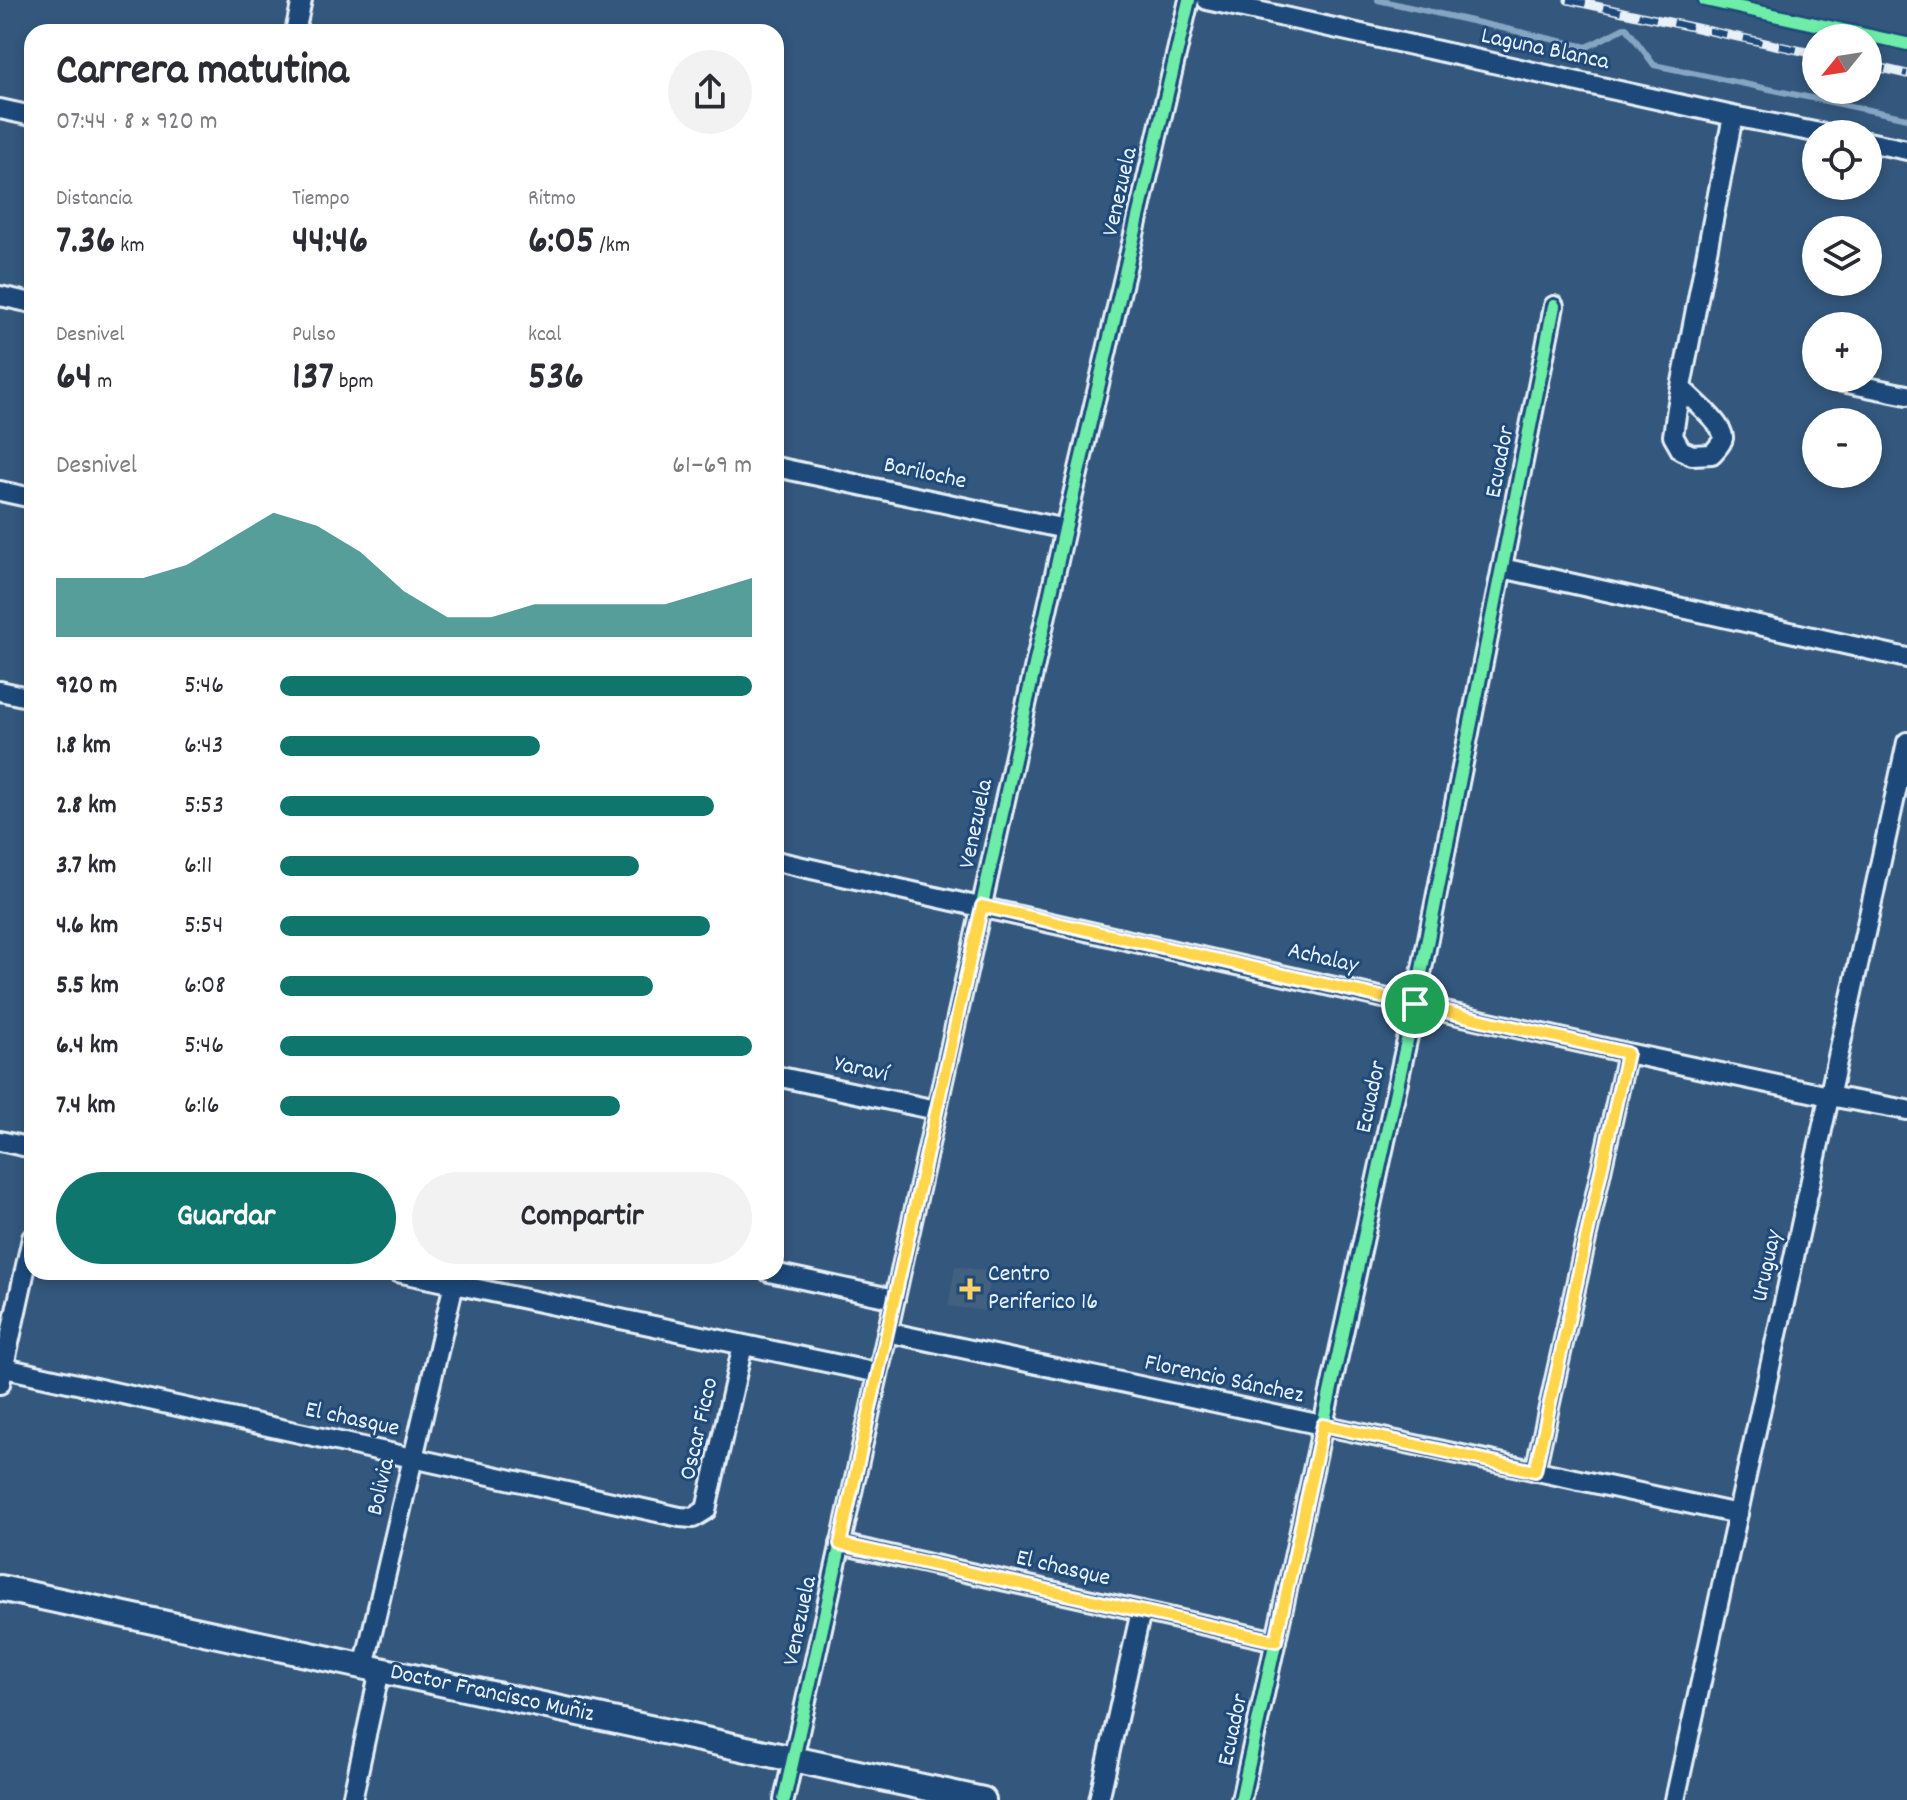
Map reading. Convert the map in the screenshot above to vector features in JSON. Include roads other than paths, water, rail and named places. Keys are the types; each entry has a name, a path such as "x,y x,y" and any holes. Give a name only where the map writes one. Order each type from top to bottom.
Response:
{"main road":[{"name":"Doctor Francisco Muñiz","path":"0,1588 983,1800"}],"street":[{"path":"297,24 302,0"},
{"name":"Venezuela","path":"784,1800 1065,529 1189,0"},
{"name":"Laguna Blanca","path":"1207,0 1802,130"},
{"path":"0,109 24,114"},
{"path":"1681,388 1733,116"},
{"path":"1882,145 1907,150"},
{"path":"0,296 24,301"},
{"name":"Ecuador","path":"1241,1800 1415,1004 1554,306"},
{"path":"1882,390 1907,395"},
{"name":"Bariloche","path":"784,469 1065,529"},
{"path":"0,491 24,496"},
{"path":"1502,568 1907,658"},
{"path":"0,691 24,696"},
{"name":"Uruguay","path":"1675,1800 1907,742"},
{"name":"Achalay","path":"784,863 1627,1053 1907,1110"},
{"path":"1535,1471 1627,1053"},
{"name":"Yaraví","path":"784,1078 936,1110"},
{"path":"0,1141 24,1146"},
{"path":"1,1373 24,1273"},
{"path":"784,1275 895,1299"},
{"name":"Bolivia","path":"352,1800 372,1668 413,1458 455,1280"},
{"path":"464,1280 878,1373"},
{"name":"Florencio Sánchez","path":"887,1332 1738,1514"},
{"name":"Oscar Ficco","path":"693,1518 706,1510 743,1345"},
{"name":"El chasque","path":"1,1373 693,1518"},
{"name":"El chasque","path":"840,1544 1276,1641"},
{"path":"1099,1800 1141,1611"}],"waterway":[{"path":"1378,0 1587,47 1626,27 1654,65 1907,118"}],"railway":[{"path":"1568,0 1802,51"},
{"path":"1882,68 1907,74"}],"place":[{"name":"Centro Periferico 16","path":"970,1289"}]}
